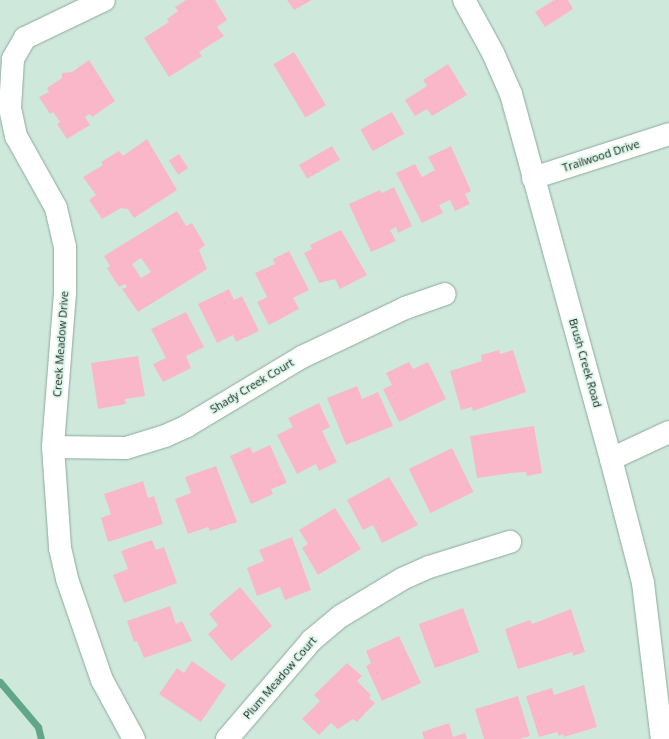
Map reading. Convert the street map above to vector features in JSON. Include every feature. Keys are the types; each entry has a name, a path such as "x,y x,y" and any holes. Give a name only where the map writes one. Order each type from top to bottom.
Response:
{"street":[{"name":"Creek Meadow Drive","path":"104,0 26,38 13,59 12,122 16,136 56,208 65,247 65,293 53,447 56,518 67,580 102,680 134,739"},
{"name":"Brush Creek Road","path":"464,0 504,76 611,459 643,583 662,739"},
{"name":"Trailwood Drive","path":"533,178 669,134"},
{"name":"Shady Creek Court","path":"53,447 126,448 165,436 187,426 302,357 406,308 445,294"},
{"path":"611,459 669,432"},
{"name":"Plum Meadow Court","path":"227,739 312,640 341,616 402,579 429,567 510,542"}],"building":[{"path":"186,0 215,0 227,20 217,27 224,36 199,52 202,56 169,77 144,38 169,22 167,19 178,11 175,7"},
{"path":"287,0 312,0 294,10"},
{"path":"554,0 568,0 573,9 545,27 535,12"},
{"path":"294,52 326,105 305,118 273,64"},
{"path":"89,60 115,101 92,117 90,114 85,117 90,125 67,139 57,124 60,122 53,112 50,114 39,97 49,92 47,88 62,78 62,73 72,72"},
{"path":"448,64 467,95 432,116 427,109 415,116 405,100 427,86 423,80"},
{"path":"392,112 404,134 373,151 361,129"},
{"path":"147,139 177,190 134,218 128,209 121,208 102,219 89,200 96,195 83,177 103,165 101,162 119,151 123,156"},
{"path":"332,146 340,160 307,179 299,165"},
{"path":"451,146 471,191 465,194 470,204 455,211 450,200 439,205 443,213 422,223 396,173 415,164 422,177 435,170 428,157"},
{"path":"179,154 188,168 178,175 169,161"},
{"path":"394,187 412,226 398,233 396,227 390,230 396,241 371,252 349,204 380,190 382,193"},
{"path":"177,211 186,226 192,223 205,245 199,250 207,269 138,312 122,289 127,287 125,284 119,287 107,268 110,266 104,256","holes":["141,258 151,272 141,278 132,264"]},
{"path":"341,230 367,275 340,289 335,279 319,283 304,253 312,249 310,245"},
{"path":"289,251 309,290 293,298 299,309 269,325 257,302 267,297 255,273 275,264 273,259"},
{"path":"229,289 234,300 242,296 259,331 236,342 233,335 217,343 198,304"},
{"path":"186,312 204,347 186,356 191,368 163,382 153,364 166,358 151,329"},
{"path":"499,350 500,354 513,350 526,392 473,411 472,407 461,410 450,371 482,361 481,355"},
{"path":"138,356 145,396 125,399 126,404 98,409 91,363"},
{"path":"409,362 413,369 428,362 446,399 399,422 383,389 392,385 386,373"},
{"path":"357,386 362,399 378,392 393,426 346,445 327,398"},
{"path":"319,403 330,427 322,431 337,462 319,471 316,464 297,474 277,435 293,427 288,418"},
{"path":"534,426 542,473 527,476 526,472 511,473 477,478 470,436"},
{"path":"270,445 287,483 271,489 273,494 251,504 230,456 250,447 253,453"},
{"path":"452,448 473,492 430,513 409,469"},
{"path":"216,466 237,522 210,531 208,527 188,534 175,499 191,493 185,477"},
{"path":"389,477 418,525 382,543 373,525 363,530 347,500"},
{"path":"143,481 148,498 154,496 163,524 108,542 101,518 111,514 104,494"},
{"path":"335,508 361,549 318,575 302,548 308,544 299,530"},
{"path":"292,537 311,590 285,600 280,587 257,596 247,568 264,561 259,550"},
{"path":"152,540 156,550 164,547 177,583 124,603 113,575 128,569 121,551"},
{"path":"240,587 272,626 231,661 208,634 218,625 209,614"},
{"path":"170,606 176,624 182,621 192,641 144,658 137,641 134,642 127,621"},
{"path":"463,608 479,652 435,668 419,624"},
{"path":"571,609 585,652 573,656 572,652 518,669 505,629 530,620 532,624"},
{"path":"399,636 421,683 382,701 366,666 371,663 366,651"},
{"path":"192,661 226,685 201,722 159,694 177,668 184,673"},
{"path":"347,663 362,676 357,681 371,695 369,698 375,703 357,722 353,719 338,729 331,723 319,735 302,719 320,701 314,695"},
{"path":"584,685 597,727 564,737 563,734 559,736 557,732 539,737 526,696 552,688 554,695"},
{"path":"518,696 530,736 519,739 484,739 475,709"},
{"path":"449,723 453,737 465,733 467,739 424,739 422,732"}],"waterway":[{"path":"0,682 38,727 41,739"}]}
